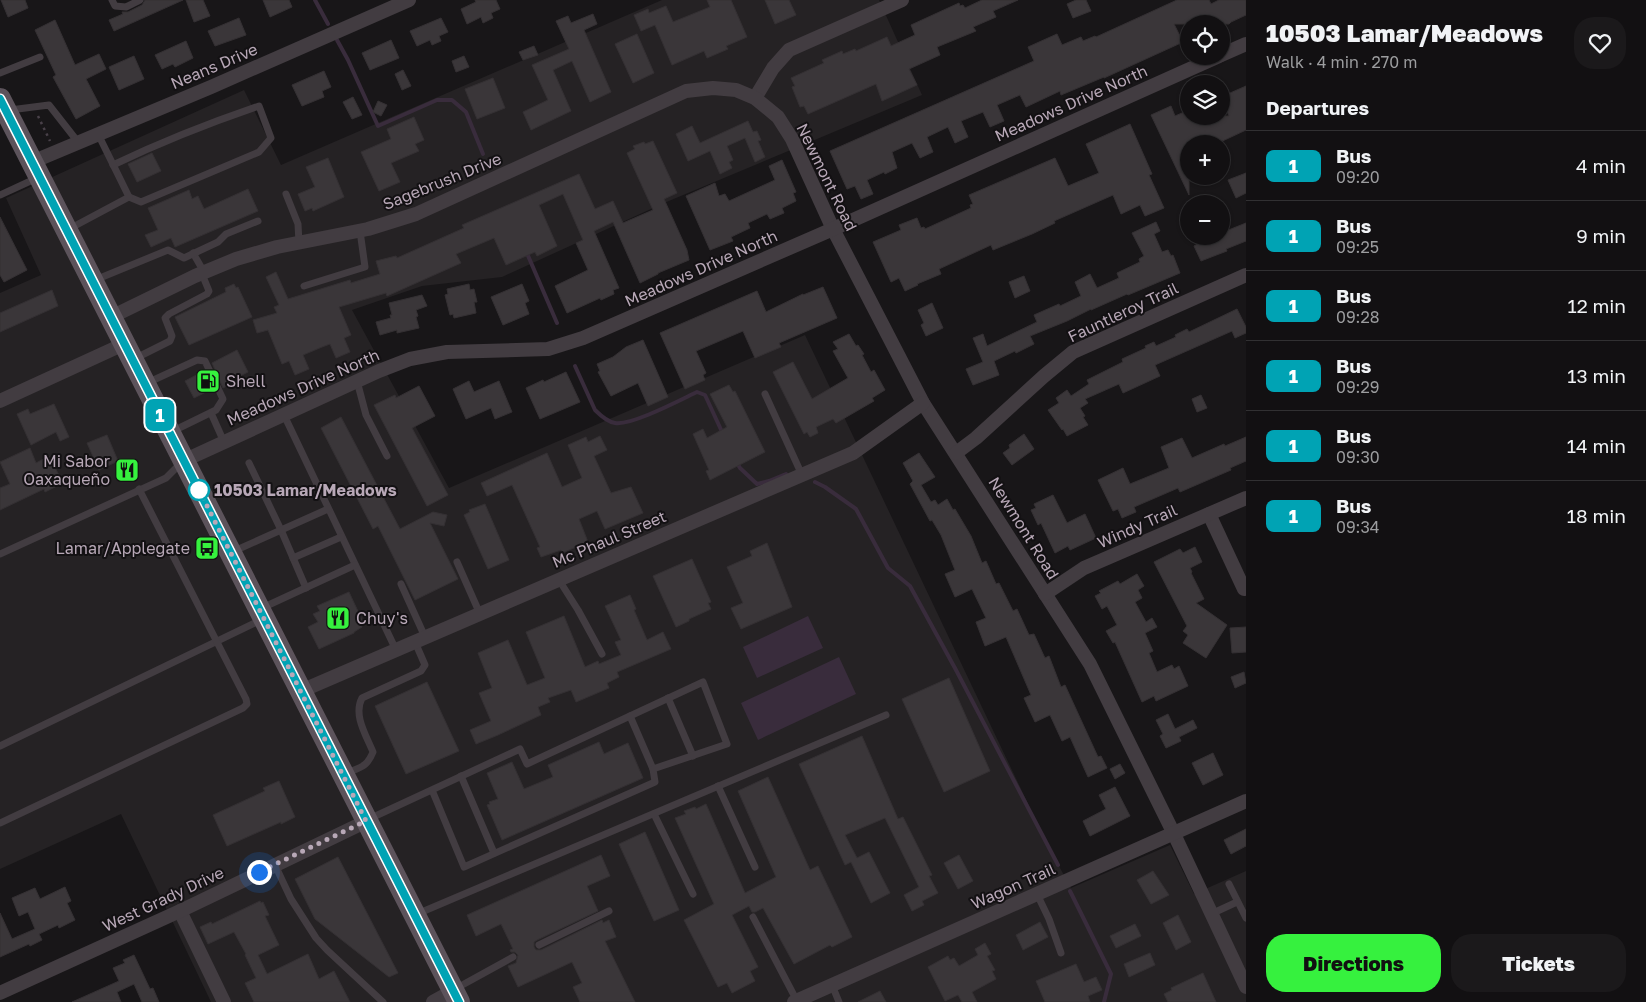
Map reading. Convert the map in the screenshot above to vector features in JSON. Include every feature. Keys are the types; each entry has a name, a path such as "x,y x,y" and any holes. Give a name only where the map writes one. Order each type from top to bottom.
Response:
{"main road":[{"path":"2,108 67,230 456,996"}],"street":[{"name":"Neans Drive","path":"36,170 78,142 211,87 409,0"},
{"path":"755,98 773,68 789,50 902,0"},
{"name":"Meadows Drive North","path":"1230,51 1246,44"},
{"name":"Meadows Drive North","path":"184,460 357,381 410,359 447,352 548,349 574,341 833,229 1200,65"},
{"name":"Sagebrush Drive","path":"111,317 236,259 277,247 360,231 416,214 686,91 713,88 736,90 755,98"},
{"name":"Newmont Road","path":"755,98 778,117 792,139 833,229 923,403 1090,664 1174,834 1246,988"},
{"name":"Fauntleroy Trail","path":"956,453 976,438 1044,376 1074,352 1246,275"},
{"path":"0,401 128,352"},
{"name":"Mc Phaul Street","path":"301,691 853,453 923,403"},
{"name":"Windy Trail","path":"1045,594 1084,568 1246,498"},
{"path":"1209,514 1244,589"},
{"name":"Wagon Trail","path":"799,1001 1246,801"},
{"name":"West Grady Drive","path":"0,993 366,821"},
{"path":"180,910 224,1002"},
{"path":"433,1002 456,996"}],"lane":[{"path":"112,0 115,6 126,7 140,0"},
{"path":"0,73 40,57"},
{"path":"2,108 49,105 78,142"},
{"path":"98,134 113,165 129,198 141,202 259,152 271,138 259,106 151,146 113,165"},
{"path":"0,195 36,170"},
{"path":"286,194 298,224 299,243"},
{"path":"67,230 129,198"},
{"path":"92,282 168,250 184,258 218,242 226,234 258,221"},
{"path":"304,286 366,267 360,231"},
{"path":"128,352 170,341 172,336 165,318 168,314 208,294 209,290 203,273 193,253"},
{"path":"145,384 197,360 205,361 223,399 216,410 169,433"},
{"path":"357,381 366,415 387,456"},
{"path":"765,394 802,475"},
{"path":"211,413 224,442"},
{"path":"284,415 396,650"},
{"path":"0,554 166,478 184,460"},
{"path":"250,463 306,588"},
{"path":"0,823 243,708 247,704 139,489"},
{"path":"230,553 328,509"},
{"path":"293,558 341,537"},
{"path":"457,562 480,614"},
{"path":"0,746 217,641 306,588 355,565"},
{"path":"559,580 602,654"},
{"path":"343,775 364,766 372,752 358,714 358,704 362,698 421,672 425,665 420,640 401,584"},
{"path":"366,821 520,749 527,764 703,682 727,744 653,769"},
{"path":"668,698 693,756"},
{"path":"414,915 886,715"},
{"path":"432,790 464,867 655,782 653,769 630,716"},
{"path":"461,776 494,853"},
{"path":"718,786 755,867"},
{"path":"654,814 693,894"},
{"path":"275,865 291,899 316,938 383,1002"},
{"path":"1229,884 1246,918"},
{"path":"1037,894 1061,953"},
{"path":"1211,914 1238,902"},
{"path":"539,945 609,911"},
{"path":"753,917 799,1001"},
{"path":"456,996 513,957"},
{"path":"832,985 839,1002"}],"path":[{"path":"38,116 50,141"}],"shaded area":[{"path":"662,0 879,0 922,95 664,203 502,277 422,286 352,310 449,488 805,335 1049,848 1071,888 1170,845 1194,894 1246,871 1246,1002 211,1002 121,814 0,869 0,293 41,275 6,198 244,90 281,165"},
{"path":"808,616 823,648 757,678 743,647"},
{"path":"839,657 856,694 758,740 741,703"}],"building":[{"path":"1,0 25,0 28,8 8,17"},
{"path":"145,0 183,0 114,31 109,20 123,14 122,12 128,12 142,5"},
{"path":"186,0 203,0 210,16 194,22"},
{"path":"263,0 289,0 292,7 270,17"},
{"path":"475,0 496,0 500,9 491,13 493,18 483,23 481,17 467,24 461,9 476,2"},
{"path":"707,0 731,0 747,37 726,46 728,49 707,58 704,51 672,65 655,25 641,31 634,15 648,9 649,13 666,6 673,22 710,7"},
{"path":"765,0 789,0 796,15 775,24"},
{"path":"982,0 1018,0 993,11 996,17 973,27 976,31 937,47 940,55 909,69 917,85 882,101 876,84 808,114 804,106 800,107 792,87 795,86 791,78 824,63 822,60 842,51 843,54 855,49 856,51 887,37 891,46 915,35 911,25 959,3 960,6 963,5 965,8"},
{"path":"1076,0 1086,0 1091,11 1073,18 1067,4"},
{"path":"1177,0 1209,0 1211,4 1219,0 1246,0 1246,15 1230,23 1230,15 1180,15 1180,24 1174,24 1180,36 1180,43 1104,78 1061,95 1060,91 1026,107 1020,95 997,105 1004,121 990,127 983,112 961,121 968,137 955,143 948,127 927,137 933,152 920,158 912,143 892,152 897,168 867,180 873,194 861,199 855,186 847,189 830,151 1034,61 1028,47 1057,34 1062,45 1081,37 1083,41 1096,37"},
{"path":"593,14 597,24 584,30 611,92 590,102 572,61 553,70 571,111 531,130 523,112 548,100 532,65 569,49 556,21 568,16 571,23"},
{"path":"239,18 246,35 215,46 208,31"},
{"path":"441,18 448,32 439,36 441,41 432,45 430,40 417,46 410,31"},
{"path":"55,20 75,65 99,54 106,69 86,79 100,106 76,119 53,77 56,75 35,30"},
{"path":"637,34 654,73 633,83 615,44"},
{"path":"391,40 399,58 370,70 362,53"},
{"path":"186,41 193,58 175,67 173,64 162,69 155,55"},
{"path":"534,46 538,55 523,60 519,52"},
{"path":"134,56 144,79 119,90 109,67"},
{"path":"464,56 469,67 456,72 452,61"},
{"path":"403,70 411,86 402,90 395,74"},
{"path":"324,71 331,87 322,91 324,97 302,106 292,85"},
{"path":"493,78 505,108 477,119 465,89"},
{"path":"1246,86 1246,130 1230,137 1230,135 1180,135 1180,176 1151,115 1171,106 1175,116 1180,114 1180,125 1230,125 1230,93"},
{"path":"353,97 362,115 352,119 343,102"},
{"path":"378,101 387,105 381,116 373,112"},
{"path":"414,117 424,140 415,144 419,151 391,163 400,182 379,191 361,152 391,139 387,129"},
{"path":"748,121 753,132 757,131 761,140 758,141 765,157 755,162 745,138 727,146 733,160 729,162 732,168 720,174 710,151 688,161 676,134 692,126 700,143"},
{"path":"1130,124 1152,174 1149,175 1164,208 1145,216 1140,205 1121,214 1113,195 1054,221 1055,223 1032,234 993,250 991,245 939,269 941,274 905,291 899,278 891,282 873,242 901,230 899,225 917,218 921,228 924,227 925,229 971,208 970,205 973,204 969,195 1055,158 1068,186 1099,173 1086,144"},
{"path":"653,141 677,193 664,199 687,250 689,260 640,283 613,222 594,231 619,288 613,290 614,294 601,300 600,298 567,313 555,286 588,270 576,243 583,240 563,194 539,205 557,246 537,256 535,252 506,265 494,238 456,254 461,263 387,296 386,293 339,307 351,335 344,338 350,352 336,358 330,344 322,347 303,355 309,369 295,375 289,361 282,364 268,330 257,333 253,320 277,313 274,307 279,305 266,277 276,272 288,299 350,280 351,283 380,274 376,261 396,256 397,258 464,228 462,225 579,174 595,209 613,201 623,223 653,210 627,153 635,149 633,146"},
{"path":"152,153 161,171 137,182 128,164"},
{"path":"328,158 344,197 313,211 312,208 305,211 298,194 315,187 306,167"},
{"path":"782,160 796,192 793,193 796,201 782,208 784,213 770,219 767,214 748,223 750,228 731,237 733,241 710,250 686,196 715,183 719,196 725,194 729,201 775,180 769,166"},
{"path":"1246,173 1246,193 1236,198 1230,184 1230,179"},
{"path":"1184,185 1189,185 1189,195"},
{"path":"248,189 258,211 175,247 171,238 151,247 145,235 158,230 148,208 189,190 192,199 198,196 204,209"},
{"path":"0,217 27,270 4,282 0,275"},
{"path":"1156,222 1160,231 1154,234 1162,252 1168,250 1171,256 1173,255 1180,273 1030,336 1034,344 994,361 999,375 973,385 966,369 983,362 973,338 983,334 987,346 1037,322 1034,315 1081,296 1075,282 1090,274 1097,288 1119,278 1117,273 1140,262 1139,259 1144,256 1132,233"},
{"path":"1246,223 1246,241 1201,261 1194,246 1230,245 1230,229"},
{"path":"1024,276 1030,291 1015,298 1009,282"},
{"path":"234,284 236,288 238,287 252,317 189,345 175,317 226,292 225,288"},
{"path":"469,284 470,290 474,289 477,302 474,302 476,313 454,318 453,314 450,315 445,295 448,294 447,289"},
{"path":"522,284 529,301 525,303 529,314 503,325 491,297"},
{"path":"823,287 837,318 779,343 781,347 755,358 743,331 696,351 706,373 703,375 705,380 685,389 660,333 757,291 766,312 803,294"},
{"path":"52,290 58,306 0,332 0,313"},
{"path":"422,295 427,306 416,310 419,328 397,333 397,330 380,335 376,322 391,318 389,303"},
{"path":"932,303 943,328 926,336 921,325 924,323 918,310"},
{"path":"1237,309 1246,327 1246,333 1235,338 1232,331 1155,365 1160,376 1123,393 1119,384 1085,399 1088,403 1080,408 1088,425 1067,436 1048,410 1059,403 1056,398 1067,390 1071,396 1089,384 1087,380 1123,362 1122,359 1146,348 1145,346 1154,342 1156,346 1176,337 1175,335 1187,329 1189,332"},
{"path":"849,334 856,346 858,345 864,354 862,355 871,372 874,370 885,390 872,398 874,401 836,423 833,419 816,427 818,433 810,437 807,432 804,434 773,372 793,362 812,399 848,378 833,351 838,349 833,342"},
{"path":"643,340 668,397 648,406 638,383 611,396 598,372 600,371 597,364 613,357 626,347"},
{"path":"237,350 248,372 223,388 212,363"},
{"path":"204,371 212,389 194,398 185,381"},
{"path":"566,372 580,402 540,419 526,388"},
{"path":"469,381 474,392 499,381 512,412 495,419 491,408 466,419 453,389"},
{"path":"729,385 733,392 735,391 765,452 710,480 706,471 709,470 693,434 703,429 707,438 727,427 710,394"},
{"path":"419,386 435,416 412,428 448,495 427,506 374,405 395,395 396,398"},
{"path":"1201,395 1207,408 1197,412 1192,399"},
{"path":"54,404 69,437 60,441 56,432 31,445 17,414 28,409 30,414"},
{"path":"341,417 400,529 433,512 447,515 444,526 430,523 458,579 415,600 378,526 373,529 321,428"},
{"path":"1024,434 1034,449 1012,465 1003,453 1010,448 1009,445"},
{"path":"107,435 118,461 99,470 87,443"},
{"path":"600,436 607,450 594,456 611,493 631,487 643,513 605,529 597,511 579,519 588,542 562,553 561,550 541,557 537,548 540,547 512,485 487,496 481,483 547,453 562,487 582,478 568,445 586,437 588,442"},
{"path":"1246,437 1246,461 1230,468 1231,470 1180,492 1178,488 1134,507 1136,512 1122,518 1118,509 1113,511 1098,480 1123,468 1130,484 1169,468 1161,447 1182,438 1192,458"},
{"path":"30,448 36,463 49,456 63,483 45,492 44,489 0,510 0,488 10,484 0,462"},
{"path":"919,453 935,477 921,485 931,502 935,500 938,505 947,499 953,510 955,509 971,536 982,563 986,561 996,584 999,583 1013,611 1017,609 1029,635 1034,634 1045,658 1049,656 1061,687 1065,685 1098,757 1101,756 1107,768 1088,777 1070,737 1062,741 1050,715 1035,722 1024,698 1031,695 1006,637 985,646 976,622 986,618 972,589 955,597 945,574 955,570 941,535 932,520 930,521 910,484 913,481 903,463"},
{"path":"1053,495 1067,523 1085,514 1096,538 1070,550 1068,546 1055,553 1041,523 1038,525 1031,510 1036,508 1034,504"},
{"path":"485,504 509,560 488,569 464,515 470,512 469,510"},
{"path":"767,543 792,607 741,629 731,608 743,603 727,567 752,556 750,551"},
{"path":"1195,547 1202,562 1190,568 1204,599 1196,603 1227,625 1206,658 1183,643 1188,635 1183,631 1187,626 1154,562 1180,549 1183,553"},
{"path":"692,559 711,602 708,603 711,609 676,627 653,576"},
{"path":"1137,574 1144,586 1138,590 1142,598 1135,602 1146,622 1152,618 1157,627 1145,633 1153,651 1149,653 1157,672 1172,665 1174,669 1179,666 1188,686 1156,701 1154,696 1142,702 1115,642 1113,643 1106,631 1117,625 1107,606 1102,609 1095,596 1101,593 1099,591 1118,581 1120,584"},
{"path":"349,592 363,622 360,623 362,627 354,633 319,649 308,627 318,622 313,614 320,611 317,606"},
{"path":"630,595 636,609 634,610 647,640 663,632 671,649 617,672 619,677 607,683 609,688 576,702 571,690 548,698 550,702 538,707 541,715 476,744 470,730 491,721 479,693 492,688 478,653 508,640 527,685 545,678 526,632 564,616 585,667 598,661 599,664 621,655 615,642 621,640 605,606"},
{"path":"1246,627 1246,652 1232,653 1230,628"},
{"path":"1244,672 1246,683 1235,688 1231,677"},
{"path":"949,678 990,771 944,792 902,699"},
{"path":"427,682 459,751 406,774 375,706"},
{"path":"1168,714 1175,729 1193,720 1197,728 1179,737 1181,741 1166,748 1160,736 1163,734 1156,720"},
{"path":"862,736 898,819 903,817 932,875 929,876 938,893 922,901 924,905 912,911 904,895 919,887 885,818 845,835 857,858 869,852 890,893 871,903 851,862 845,865 799,764"},
{"path":"599,742 604,754 628,743 643,778 502,840 487,805 490,804 489,802 498,799 487,773 512,762 524,789 553,777 548,765"},
{"path":"1213,753 1223,775 1203,785 1192,763"},
{"path":"1120,764 1125,773 1115,779 1110,769"},
{"path":"768,777 810,870 818,866 852,937 832,947 830,945 794,964 763,908 752,912 749,906 732,915 758,967 750,971 755,981 732,993 727,983 718,987 684,920 714,904 675,818 686,814 684,811 695,807 696,809 706,804 745,893 776,877 738,791"},
{"path":"279,781 295,817 227,846 213,815 265,791 263,788"},
{"path":"1115,787 1130,816 1090,836 1083,821 1106,809 1099,795"},
{"path":"1246,829 1246,846 1231,854 1224,840"},
{"path":"645,832 679,910 654,921 619,844"},
{"path":"601,855 610,876 587,886 598,911 537,940 534,942 534,947 536,950 541,950 602,920 603,923 609,920 616,937 605,941 635,1002 580,1002 573,987 582,983 572,962 518,987 508,966 516,963 518,955 515,952 511,952 510,950 513,949 501,924 476,936 467,915"},
{"path":"959,855 973,881 958,889 944,863"},
{"path":"338,857 398,973 389,977 315,919 295,879"},
{"path":"1153,871 1169,895 1151,904 1137,880"},
{"path":"65,887 71,901 67,903 75,920 59,928 58,925 39,934 42,940 30,946 29,944 0,957 0,913 12,939 35,929 28,912 19,916 12,898 35,888 40,899"},
{"path":"260,901 261,903 263,902 269,915 265,916 279,945 258,955 267,974 308,954 319,979 334,971 350,1002 254,1002 245,983 256,978 234,932 208,944 200,927 211,922 212,924"},
{"path":"1178,915 1191,942 1176,950 1163,923"},
{"path":"1040,922 1048,937 1023,950 1016,935"},
{"path":"1135,924 1141,936 1116,948 1110,936"},
{"path":"985,943 991,954 987,956 995,970 992,971 996,979 972,992 977,1002 962,1002 958,995 945,1001 928,967 948,956 950,960 954,958 959,966 978,955 975,949"},
{"path":"1150,953 1155,965 1129,977 1124,964"},
{"path":"134,955 150,989 153,988 159,1002 142,1002 134,984 117,992 121,1002 72,1002 119,981 113,968 125,963 123,960"},
{"path":"1076,964 1084,982 1096,977 1102,990 1088,996 1090,1002 1045,1002 1036,981"},
{"path":"1203,973 1216,1002 1168,1002 1164,994 1172,990 1171,988"},
{"path":"880,991 886,1002 858,1002"}],"waterway":[{"path":"315,0 328,24"},
{"path":"337,40 378,126 437,100 452,100 466,112 483,154"},
{"path":"526,251 557,323"},
{"path":"575,366 595,410 610,421 615,423 632,421 656,412 697,392 705,395 723,434"},
{"path":"737,463 757,484 786,474"},
{"path":"815,482 856,509 888,568 910,586 1058,865"},
{"path":"1070,891 1111,974 1104,1002"}],"bus line":[{"name":"1","path":"0,99 459,1002"}],"place":[{"name":"Shell","path":"208,381"},
{"name":"Mi Sabor Oaxaqueño","path":"127,470"},
{"name":"10503 Lamar/Meadows","path":"199,490"},
{"name":"Lamar/Applegate","path":"207,548"},
{"name":"Chuy's","path":"338,618"}],"route":[{"path":"199,490 366,821 259,872"}]}
